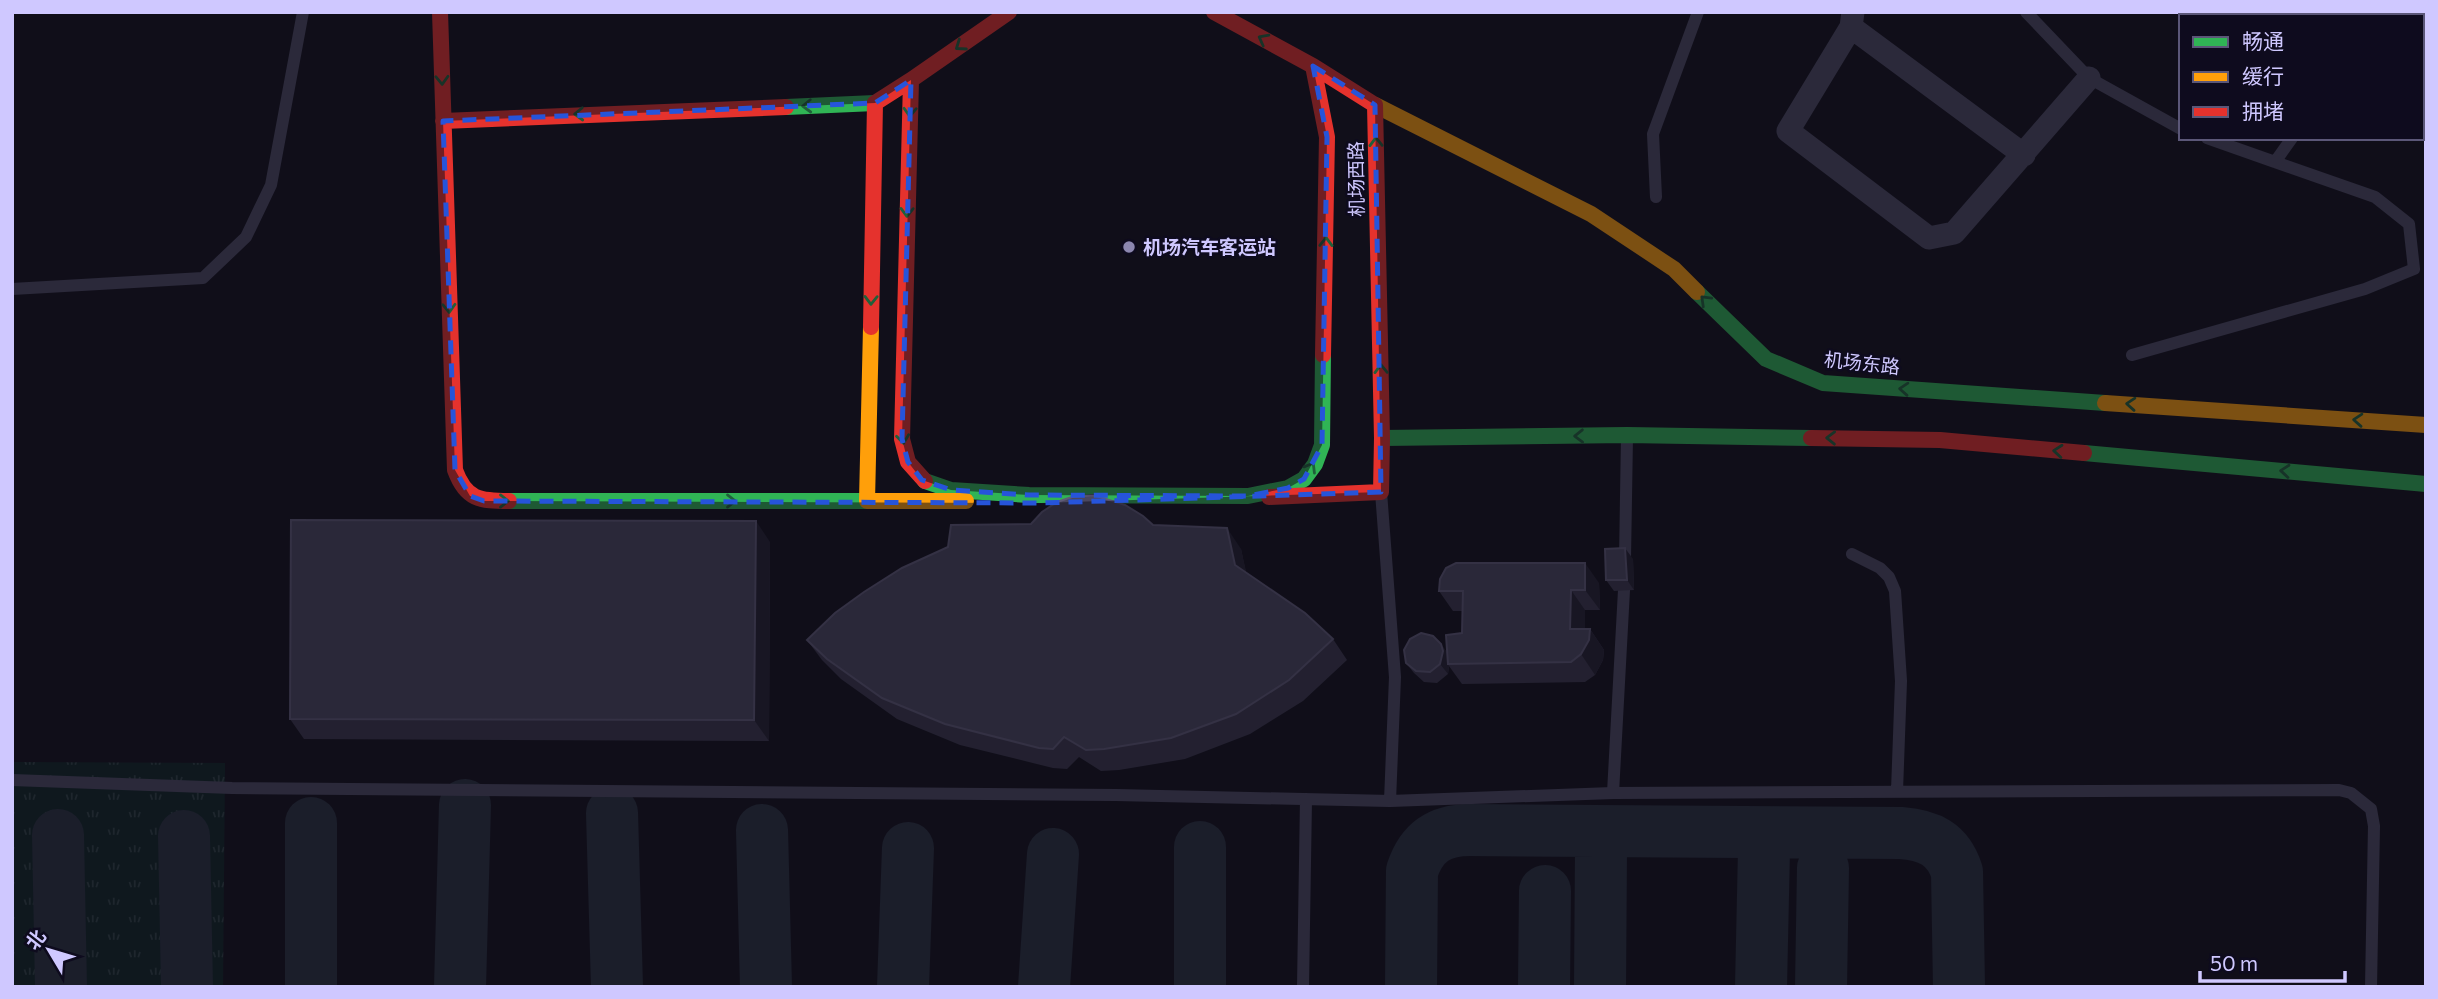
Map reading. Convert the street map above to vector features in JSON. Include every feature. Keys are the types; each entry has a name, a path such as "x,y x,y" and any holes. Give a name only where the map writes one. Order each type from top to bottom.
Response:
{"main road":[{"path":"440,12 454,470 460,484 470,496 484,501 901,500 1041,503 1381,492"},
{"path":"443,121 875,103 1009,12"},
{"path":"1214,12 1313,66 1375,105"},
{"path":"911,80 902,439 908,462 922,480 951,490 1029,495 1248,496 1288,488 1304,479 1315,464 1322,445 1327,137 1313,66"},
{"path":"867,501 875,103"},
{"name":"机场东路","path":"1375,105 1591,214 1674,270 1766,359 1823,383 2426,425"},
{"name":"机场西路","path":"1375,105 1381,492"},
{"path":"1382,438 1627,435 1940,440 2426,484"}],"street":[{"path":"2024,155 1852,20 1788,131 1929,239 1954,233 2024,155 2089,78"}],"lane":[{"path":"12,289 203,278 246,237 271,185 303,12"},
{"path":"1656,197 1653,134 1698,12"},
{"path":"2026,12 2089,78 2179,128"},
{"path":"2132,355 2365,289 2414,269 2409,224 2375,197 2213,140"},
{"path":"2275,162 2291,140"},
{"path":"1625,559 1627,435"},
{"path":"1381,492 1395,677 1390,801"},
{"path":"1852,554 1880,568 1889,577 1895,591 1900,681 1897,791"},
{"path":"1613,793 1624,590"},
{"path":"12,780 232,788 1116,795 1390,801 1613,793 2339,790 2351,793 2371,809 2374,826 2371,987"},
{"path":"1303,987 1306,799"}],"highlighted area":[{"path":"1313,66 1375,105 1381,492 1041,503 484,501 470,496 455,470 443,121 875,103 911,80 902,439 908,462 922,480 951,490 1029,495 1248,496 1288,488 1304,479 1322,445 1327,137"}],"green space":[{"path":"12,762 225,763 223,987 12,987"}],"building":[{"path":"1093,495 1125,505 1153,525 1227,528 1235,565 1305,613 1333,639 1289,680 1236,714 1171,738 1086,750 1064,737 1053,749 1039,748 945,724 882,698 827,659 807,640 835,613 864,592 902,568 948,547 951,525 1031,524 1057,502"},
{"path":"291,520 756,521 754,720 290,719"},
{"path":"1625,548 1627,580 1606,580 1605,549"},
{"path":"1456,563 1585,563 1585,590 1571,590 1570,629 1590,629 1589,640 1581,654 1571,662 1448,664 1446,635 1462,633 1463,591 1439,591 1440,579 1446,568"},
{"path":"1421,633 1433,636 1441,644 1443,651 1440,664 1430,672 1416,671 1406,663 1404,650 1410,639"}],"taxiway":[{"path":"460,987 465,805"},
{"path":"612,813 617,987"},
{"path":"311,823 311,987"},
{"path":"762,830 766,987"},
{"path":"1411,987 1412,871 1421,852 1434,839 1450,832 1470,830 1901,833 1920,836 1943,848 1957,872 1959,987"},
{"path":"58,835 61,987"},
{"path":"184,836 187,987"},
{"path":"1200,847 1200,987"},
{"path":"903,987 908,848"},
{"path":"1761,987 1764,849"},
{"path":"1600,987 1601,852"},
{"path":"1044,987 1053,854"},
{"path":"1821,987 1823,868"},
{"path":"1544,987 1545,891"}],"traffic: fast":[{"path":"786,107 875,103"},
{"path":"1697,292 1766,359 1823,383 2105,403"},
{"path":"925,481 951,490 1029,495 1248,496 1288,488 1304,479 1315,464 1322,445 1323,355"},
{"path":"1382,438 1627,435 1811,438"},
{"path":"2084,453 2426,484"},
{"path":"509,501 867,501"}],"traffic: slow":[{"path":"1375,105 1591,214 1674,269 1697,292"},
{"path":"871,327 867,501 966,501"},
{"path":"2105,403 2426,425"}],"traffic: jam":[{"path":"440,12 455,470 464,488 475,497 509,501"},
{"path":"925,481 908,462 902,439 911,80 1009,12"},
{"path":"1214,12 1313,66 1327,137 1323,355"},
{"path":"1269,497 1381,492 1375,105 1313,66"},
{"path":"871,327 875,103 911,80"},
{"path":"443,121 786,107"},
{"path":"1811,438 1940,440 2084,453"}],"place":[{"name":"机场汽车客运站","path":"1129,247"}]}
